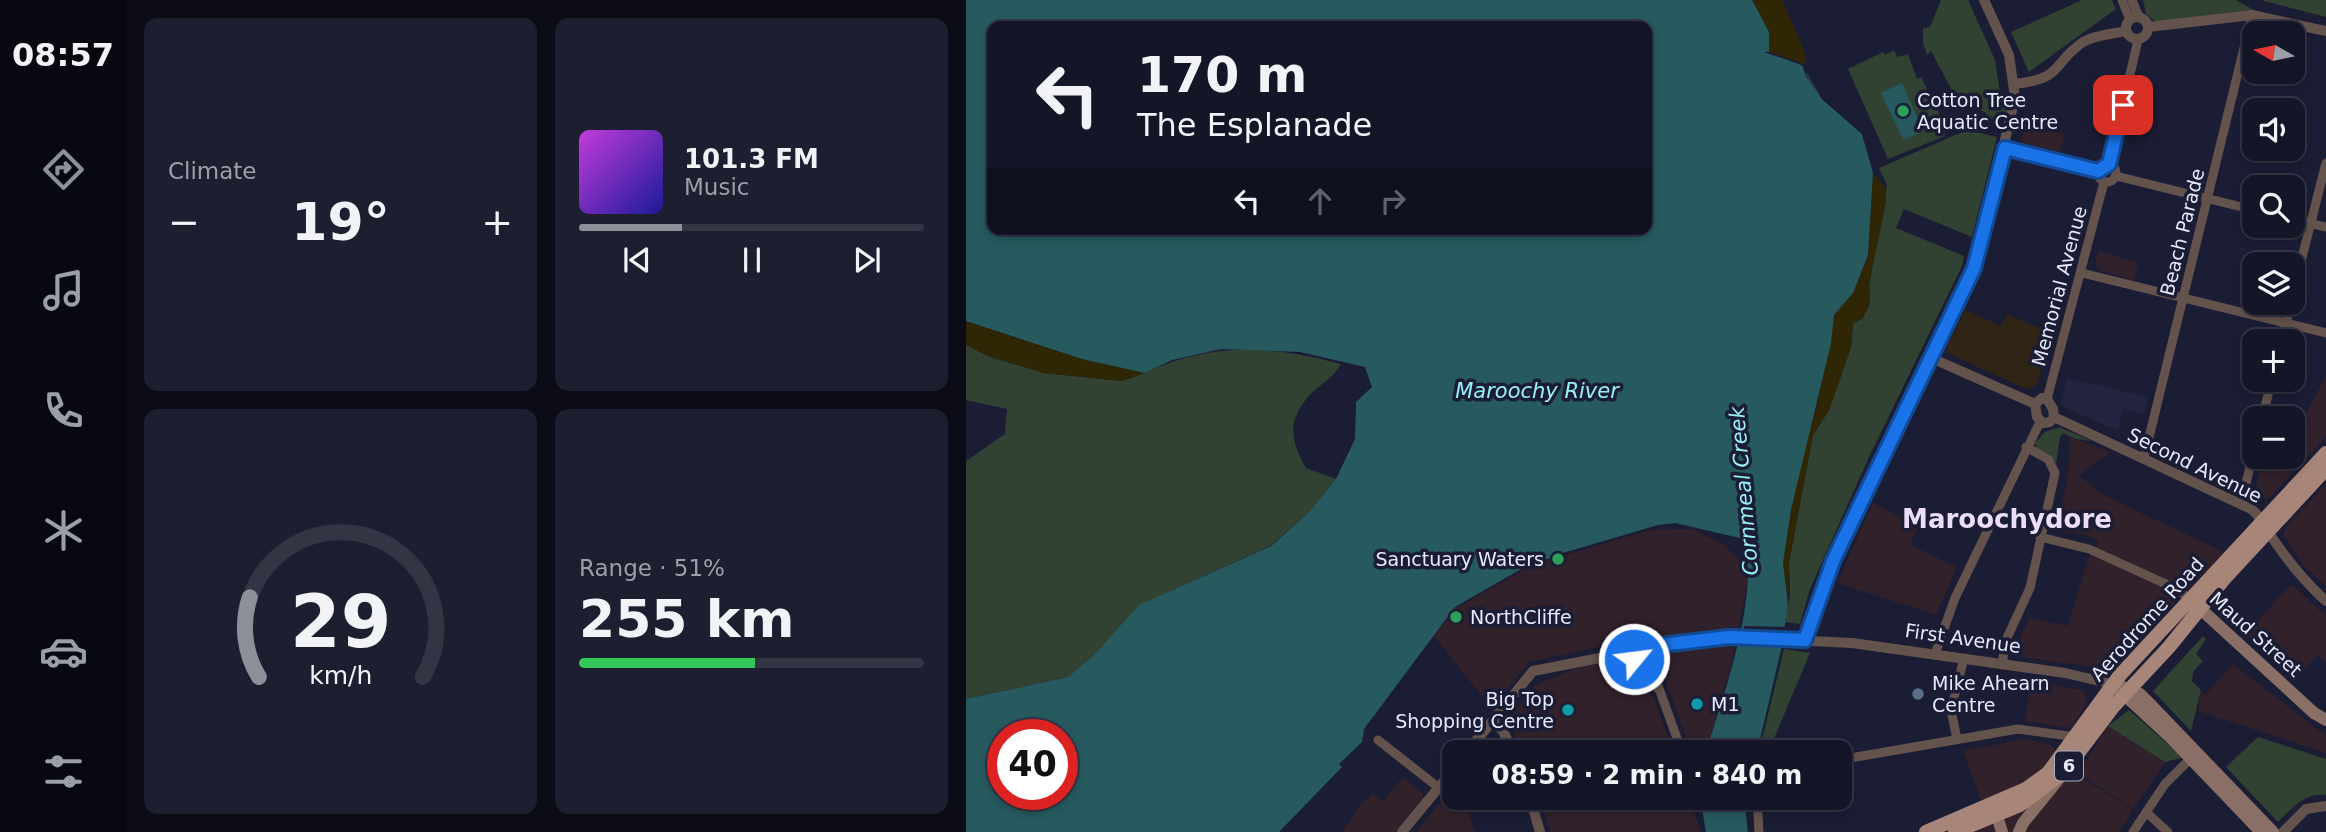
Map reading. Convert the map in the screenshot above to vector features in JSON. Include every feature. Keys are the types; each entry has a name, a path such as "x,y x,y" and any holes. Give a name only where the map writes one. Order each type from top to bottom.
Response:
{"main road":[{"name":"Aerodrome Road","path":"2000,810 2041,780 2076,737 2113,684 2195,604 2326,453"},
{"name":"Aerodrome Road","path":"2265,526 2326,469"},
{"name":"Aerodrome Road","path":"2000,810 2039,794 2064,772 2195,604"},
{"name":"Maud Street","path":"2195,604 2326,720"},
{"path":"2113,684 2151,705 2273,832"},
{"path":"2127,692 2261,832"},
{"path":"2000,810 2019,832 2023,823 2049,795 2064,772"},
{"path":"2000,810 2002,832"},
{"name":"6","path":"1955,832 2000,810"},
{"name":"6","path":"1926,832 2000,810"},
{"path":"1973,825 1987,832"}],"street":[{"path":"1805,640 1833,561 1974,268 2014,108 2015,84 2009,55 1984,0"},
{"path":"2122,0 2135,19 2148,27 2252,15 2326,31"},
{"path":"2015,84 2050,76 2075,49 2091,38 2126,31 2135,19 2133,0"},
{"name":"Beach Parade","path":"2144,458 2252,15"},
{"path":"2126,31 2138,40 2145,37 2148,27"},
{"path":"2005,148 2098,171 2109,164 2138,40"},
{"path":"2304,252 2326,163"},
{"path":"2109,164 2114,168 2116,176"},
{"path":"2098,171 2098,176 2104,182 2110,182 2116,176"},
{"path":"2116,176 2242,207"},
{"name":"Memorial Avenue","path":"2047,400 2104,182"},
{"path":"2305,222 2326,228"},
{"path":"2082,273 2326,334"},
{"path":"2285,329 2288,315"},
{"path":"1929,357 2035,404"},
{"path":"2035,404 2042,398 2047,400 2053,409 2054,417 2047,424 2040,422"},
{"path":"1936,654 1955,598 2040,422 2035,404"},
{"name":"Second Avenue","path":"2054,417 2241,503 2265,526 2300,577 2326,601"},
{"path":"2001,664 2006,640 2030,588 2054,469 2048,459 2026,447"},
{"path":"2241,503 2250,469"},
{"name":"Maud Street","path":"2040,537 2098,552 2179,590 2195,604"},
{"name":"First Avenue","path":"1634,658 1640,648 1647,654 1664,644 1742,637 1805,640 1877,645 2090,677 2113,684"},
{"path":"1647,654 1678,740"},
{"path":"1477,740 1533,671 1610,656 1634,658 1660,691"},
{"path":"1957,739 1951,710 1964,658"},
{"path":"1492,722 1503,731 1507,740"},
{"path":"1852,758 2023,729 2076,737"},
{"path":"1378,740 1439,788"},
{"path":"2133,832 2165,784 2190,759"},
{"path":"1402,832 1442,784"},
{"path":"2283,832 2306,809 2326,806"},
{"path":"1534,810 1540,832"},
{"path":"1758,810 1759,832"},
{"path":"2146,812 2168,832"}],"shaded area":[{"path":"1941,0 1968,0 1995,60 2001,98 2008,102 2004,120 1987,118 1986,113 1955,96 1931,51 1927,55 1923,43 1923,28 1930,27"},
{"path":"2082,0 2112,0 2116,9 2029,72 2011,32"},
{"path":"2143,0 2236,0 2254,10 2156,22 2146,14"},
{"path":"2326,0 2326,17 2264,1"},
{"name":"Cotton Tree Aquatic Centre","path":"1894,50 1897,57 1908,54 1917,79 1921,77 1945,125 1942,129 1945,136 1888,159 1848,69 1883,52 1885,55"},
{"path":"2023,124 2064,134 2060,152 2022,143"},
{"path":"1967,130 1997,137 1972,237 1904,209 1896,228 1964,256 1962,266 1869,457 1810,589 1800,624 1785,622 1790,596 1789,562 1813,435 1829,410 1851,347 1853,324 1863,318 1870,303 1869,285 1887,185 1879,168"},
{"path":"2099,251 2138,263 2134,280 2100,271 2095,264"},
{"path":"1965,310 2001,326 2007,314 2051,333 2037,385 2026,389 1948,353 1946,349"},
{"path":"966,321 1145,373 1193,356 1242,350 1291,353 1341,364 1300,407 1293,433 1297,450 1306,468 1336,479 1308,513 1270,546 1166,593 1068,677 966,699 966,461 1005,434 1007,409 966,400 966,345 990,357 1044,373 1122,381 1143,373"},
{"path":"2326,376 2326,437 2305,459 2305,415"},
{"path":"2067,378 2148,397 2144,414 2123,409 2118,431 2064,407 2061,401"},
{"path":"2059,427 2092,441 2076,439 2063,433 2056,464 2049,454 2036,448 2035,443 2045,432"},
{"path":"2070,437 2110,452 2079,475 2101,494 2224,552 2115,666 2108,669 2023,657 2015,649 2029,618 2068,626 2088,559 2099,541 2085,535 2060,531 2058,525 2068,477"},
{"path":"2261,469 2296,469 2269,498 2264,499 2256,489"},
{"path":"2326,484 2326,586 2305,567 2284,535 2285,528"},
{"path":"1873,503 1918,526 1910,545 1957,567 1936,615 1837,583"},
{"path":"1691,529 1724,545 1739,560 1748,579 1730,669 1709,740 1688,740 1649,636 1529,662 1492,709 1434,636 1456,608 1532,565 1650,530"},
{"path":"2291,584 2326,616 2326,663 2318,655 2294,680 2245,635"},
{"path":"2203,636 2206,639 2196,654 2203,661 2193,672 2192,681 2201,690 2191,731 2153,691"},
{"path":"1784,649 1810,653 1773,740 1762,740"},
{"path":"1608,663 1631,670 1644,683 1655,701 1669,740 1517,740 1509,719 1534,686 1576,668"},
{"path":"2233,664 2326,736 2326,753 2198,711 2201,690 2205,695"},
{"path":"2031,680 2084,691 2087,703 2072,728 2025,721"},
{"path":"2129,710 2181,758 2165,762 2108,726"},
{"path":"2108,726 2165,762 2133,809 2078,773"},
{"path":"2258,737 2326,759 2326,795 2305,799 2278,822 2226,767"},
{"path":"2025,739 2050,744 2078,775 2133,810 2119,832 1944,832 1982,803 1963,751"},
{"path":"1403,777 1422,793 1423,798 1395,832 1342,832 1361,804 1373,793 1383,801"},
{"path":"1442,800 1442,810 1467,810 1475,832 1416,832"},
{"path":"1543,810 1693,810 1701,832 1551,832"}],"sand":[{"path":"1752,0 1782,0 1806,54 1806,65 1769,52 1769,32"},
{"path":"1873,173 1886,188 1886,202 1869,285 1870,303 1863,318 1853,324 1851,347 1829,410 1813,435 1789,562 1788,605 1783,563 1791,510 1808,429 1816,410 1834,315 1853,293 1868,255"},
{"path":"966,321 1082,359 1145,373 1122,381 1044,373 990,357 966,345"}],"water":[{"name":"Maroochy River","path":"966,0 1752,0 1769,32 1769,52 1764,52 1802,65 1822,99 1862,134 1873,173 1868,255 1853,293 1834,315 1831,343 1791,510 1783,563 1788,605 1781,650 1760,740 1710,740 1730,675 1744,612 1748,582 1747,557 1740,538 1675,523 1658,525 1563,553 1563,560 1554,563 1553,559 1561,555 1530,564 1455,607 1364,729 1362,742 1339,764 1342,767 1279,832 966,832 966,699 1068,677 1096,653 1139,605 1271,546 1308,513 1336,479 1355,439 1356,402 1372,387 1365,367 1300,352 1221,349 1172,360 1145,373 1082,359 966,321"},
{"path":"1902,83 1923,131 1903,140 1881,93"},
{"path":"1702,810 1745,810 1748,832 1706,832"}],"pier":[{"path":"1765,51 1805,64 1807,76 1819,94 1843,110 1865,132 1876,178 1862,134 1822,99 1806,76 1802,65"},
{"path":"1744,626 1787,627 1783,647 1741,644"}],"place":[{"name":"Cotton Tree Aquatic Centre","path":"1903,111"},
{"name":"Sanctuary Waters","path":"1558,559"},
{"name":"NorthCliffe","path":"1456,617"},
{"name":"Mike Ahearn Centre","path":"1918,694"},
{"name":"M1","path":"1697,704"},
{"name":"Big Top Shopping Centre","path":"1568,710"}],"district":[{"name":"Maroochydore","path":"2007,519"}],"route":[{"path":"1634,659 1640,648 1646,650 1661,645 1721,637 1805,640 1833,561 1974,268 2005,148 2098,171 2101,166 2109,164 2123,105"}],"water label":[{"name":"Cornmeal Creek","path":"1744,491"}]}
